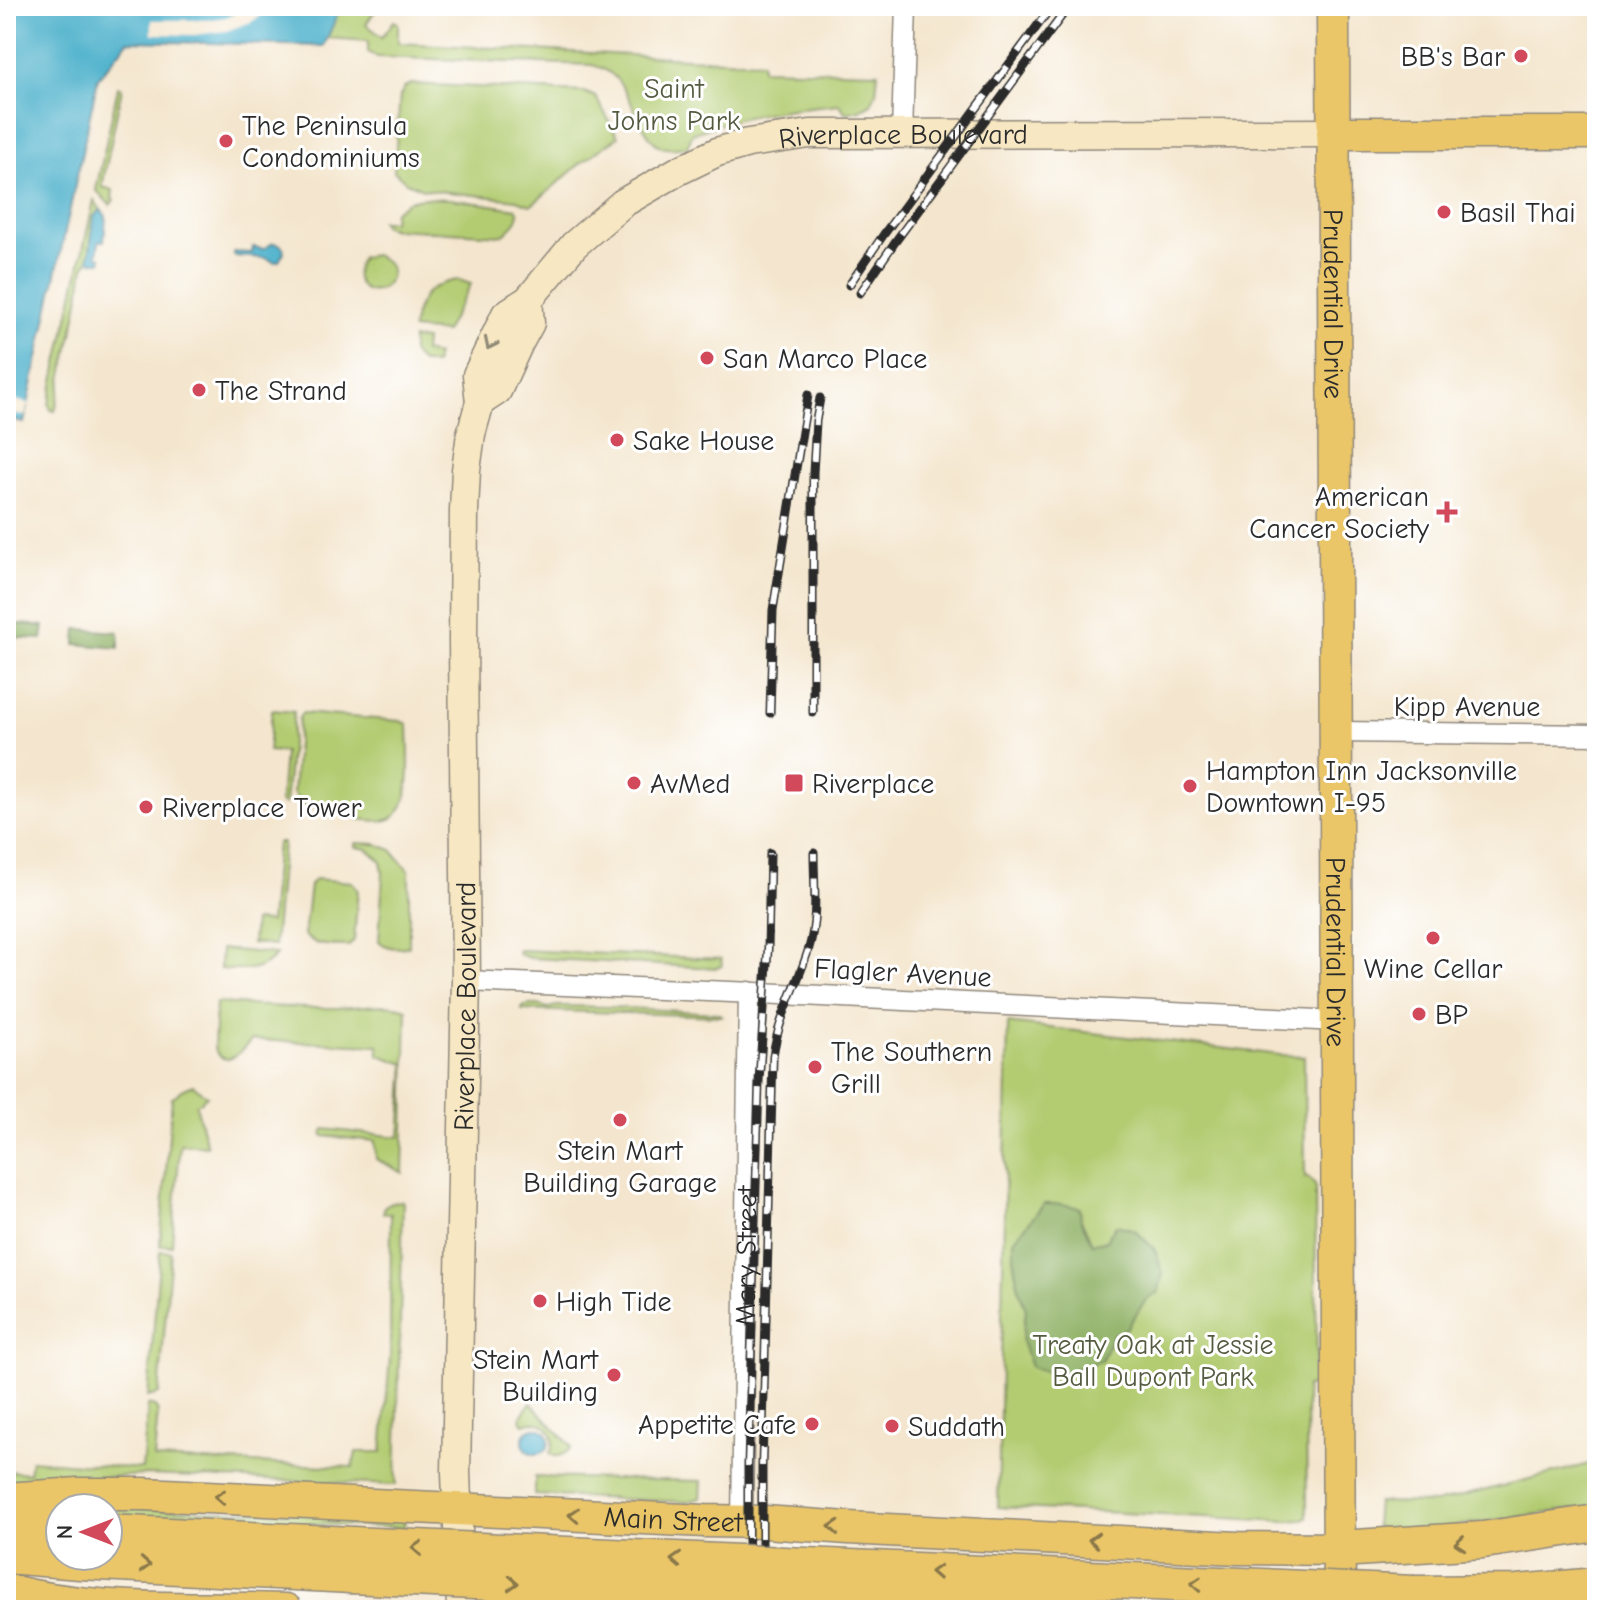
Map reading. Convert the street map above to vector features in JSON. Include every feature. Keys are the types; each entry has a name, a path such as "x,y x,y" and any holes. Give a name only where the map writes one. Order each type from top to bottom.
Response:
{"highway":[{"path":"1339,1549 1483,1540 1597,1523"},
{"path":"9,1543 44,1534"},
{"path":"124,1535 351,1560 1072,1610"},
{"path":"9,1543 96,1562 351,1560 1414,1594 1501,1594 1597,1586"}],"main road":[{"name":"Prudential Drive","path":"1333,6 1339,1610"},
{"name":"Riverplace Boulevard","path":"461,1610 456,1472 466,981 464,510 471,434 480,402 477,375 506,314 528,300 574,245 643,190 698,160 737,145 810,134 1333,133"},
{"path":"1333,133 1597,133"},
{"name":"Main Street","path":"9,1543 99,1494 144,1494 1238,1548 1339,1549"},
{"name":"Mary Street","path":"739,1610 742,1522"},
{"name":"Mary Street","path":"742,1522 761,1610"},
{"path":"1030,1610 1032,1537"},
{"path":"9,1543 65,1602 122,1608 286,1610"},
{"path":"1238,1548 1254,1554 1271,1569 1281,1589 1283,1610"}],"street":[{"path":"902,134 906,6"},
{"name":"Kipp Avenue","path":"1337,732 1597,735"},
{"name":"Flagler Avenue","path":"466,981 1338,1021"},
{"name":"Mary Street","path":"742,1522 749,992"}],"green space":[{"name":"Saint Johns Park","path":"341,6 375,6 377,8 366,24 382,37 394,21 398,23 398,43 762,62 762,69 878,72 876,93 871,104 860,110 846,113 839,104 764,113 692,134 687,147 668,148 654,142 624,89 604,69 592,65 377,57 368,52 368,41 327,38"},
{"path":"411,84 584,92 596,97 618,137 530,205 517,200 423,189 406,182 394,171 400,96"},
{"path":"118,87 122,88 102,187 113,190 114,200 110,205 96,190"},
{"path":"422,198 517,209 518,216 503,235 384,226 381,221 393,221 394,211 409,201"},
{"path":"94,200 101,210 94,216 89,261 84,267 55,411 49,404"},
{"path":"374,255 389,265 390,277 383,288 367,291 356,276 357,267 361,258"},
{"path":"459,280 471,284 445,332 412,329 417,309 425,295 439,285"},
{"path":"412,339 425,340 424,352 437,355 434,365 420,362 412,352"},
{"path":"6,623 44,626 42,639 6,637"},
{"path":"77,629 119,632 119,648 76,644"},
{"path":"272,710 294,712 285,804 280,803 284,752 268,751"},
{"path":"302,713 408,724 409,777 404,803 398,813 390,819 374,821 359,819 359,810 302,805 293,793 299,718"},
{"path":"277,843 283,843 274,945 252,943 254,921 270,922"},
{"path":"356,843 376,844 392,850 409,871 409,946 393,948 379,941 381,861 367,849 356,847"},
{"path":"315,879 352,882 358,889 354,940 349,946 319,944 304,935 310,885"},
{"path":"221,949 277,954 257,968 220,969"},
{"path":"519,950 721,959 722,966 530,958 518,954"},
{"path":"216,1003 318,1008 381,1005 407,1009 403,1173 376,1159 375,1141 322,1134 324,1129 400,1137 405,1064 379,1055 378,1045 252,1040 238,1054 223,1058 214,1048"},
{"path":"522,1007 717,1013 723,1016 522,1010"},
{"name":"Treaty Oak at Jessie Ball Dupont Park","path":"1008,1023 1304,1056 1305,1178 1308,1177 1315,1185 1317,1379 1312,1386 1306,1387 1307,1517 1286,1521 998,1507"},
{"path":"193,1085 207,1096 196,1105 207,1146 180,1144 172,1245 160,1246 172,1098"},
{"path":"403,1201 396,1485 147,1475 6,1485 6,1471 29,1473 31,1460 142,1469 148,1405 158,1412 154,1459 353,1467 356,1452 382,1452 390,1358 391,1214 383,1213 385,1206"},
{"path":"1044,1204 1080,1208 1081,1220 1092,1243 1106,1241 1116,1225 1135,1230 1155,1250 1163,1274 1158,1293 1146,1300 1126,1329 1113,1335 1101,1361 1075,1370 1049,1372 1031,1367 1022,1341 1026,1310 1014,1265 1014,1240"},
{"path":"160,1251 171,1252 159,1394 148,1397"},
{"path":"531,1403 572,1447 564,1454 554,1456 550,1453 552,1434 543,1425 524,1424 522,1421"},
{"path":"1597,1462 1597,1506 1426,1530 1381,1529 1375,1526 1377,1502 1435,1503"},
{"path":"535,1477 702,1481 701,1498 686,1502 535,1495"},
{"path":"124,1508 405,1515 404,1528 124,1516"}],"water":[{"path":"6,6 341,6 324,46 128,41 98,78 24,423 6,419"},
{"path":"101,210 106,216 104,241 99,241 97,256 102,257 101,262 89,261 94,216"},
{"path":"273,243 283,247 279,261 234,256 234,252 252,253 253,247 263,249"},
{"path":"536,1428 545,1432 549,1441 545,1450 536,1454 527,1450 523,1441 527,1432"}],"pier":[{"path":"252,6 277,6 251,22 226,31 194,35 152,34 152,20 206,20 226,17"},
{"path":"6,398 28,403 25,416 6,413"}],"railway":[{"path":"849,285 1052,6"},
{"path":"860,293 1069,6"},
{"path":"770,713 773,610 808,395"},
{"path":"813,713 813,473 820,398"},
{"path":"748,1610 748,1466 759,1081 768,949 770,853"},
{"path":"762,1610 762,1467 773,1056 779,1027 812,937 814,853"}],"place":[{"name":"BB's Bar","path":"1521,56"},
{"name":"The Peninsula Condominiums","path":"226,141"},
{"name":"Basil Thai","path":"1444,212"},
{"name":"San Marco Place","path":"707,358"},
{"name":"The Strand","path":"199,390"},
{"name":"Sake House","path":"617,440"},
{"name":"American Cancer Society","path":"1447,512"},
{"name":"AvMed","path":"634,783"},
{"name":"Riverplace","path":"794,783"},
{"name":"Hampton Inn Jacksonville Downtown I-95","path":"1190,786"},
{"name":"Riverplace Tower","path":"146,807"},
{"name":"Wine Cellar","path":"1433,938"},
{"name":"BP","path":"1419,1014"},
{"name":"The Southern Grill","path":"815,1067"},
{"name":"Stein Mart Building Garage","path":"620,1120"},
{"name":"High Tide","path":"540,1301"},
{"name":"Stein Mart Building","path":"614,1375"},
{"name":"Appetite Cafe","path":"812,1424"},
{"name":"Suddath","path":"892,1426"}]}
